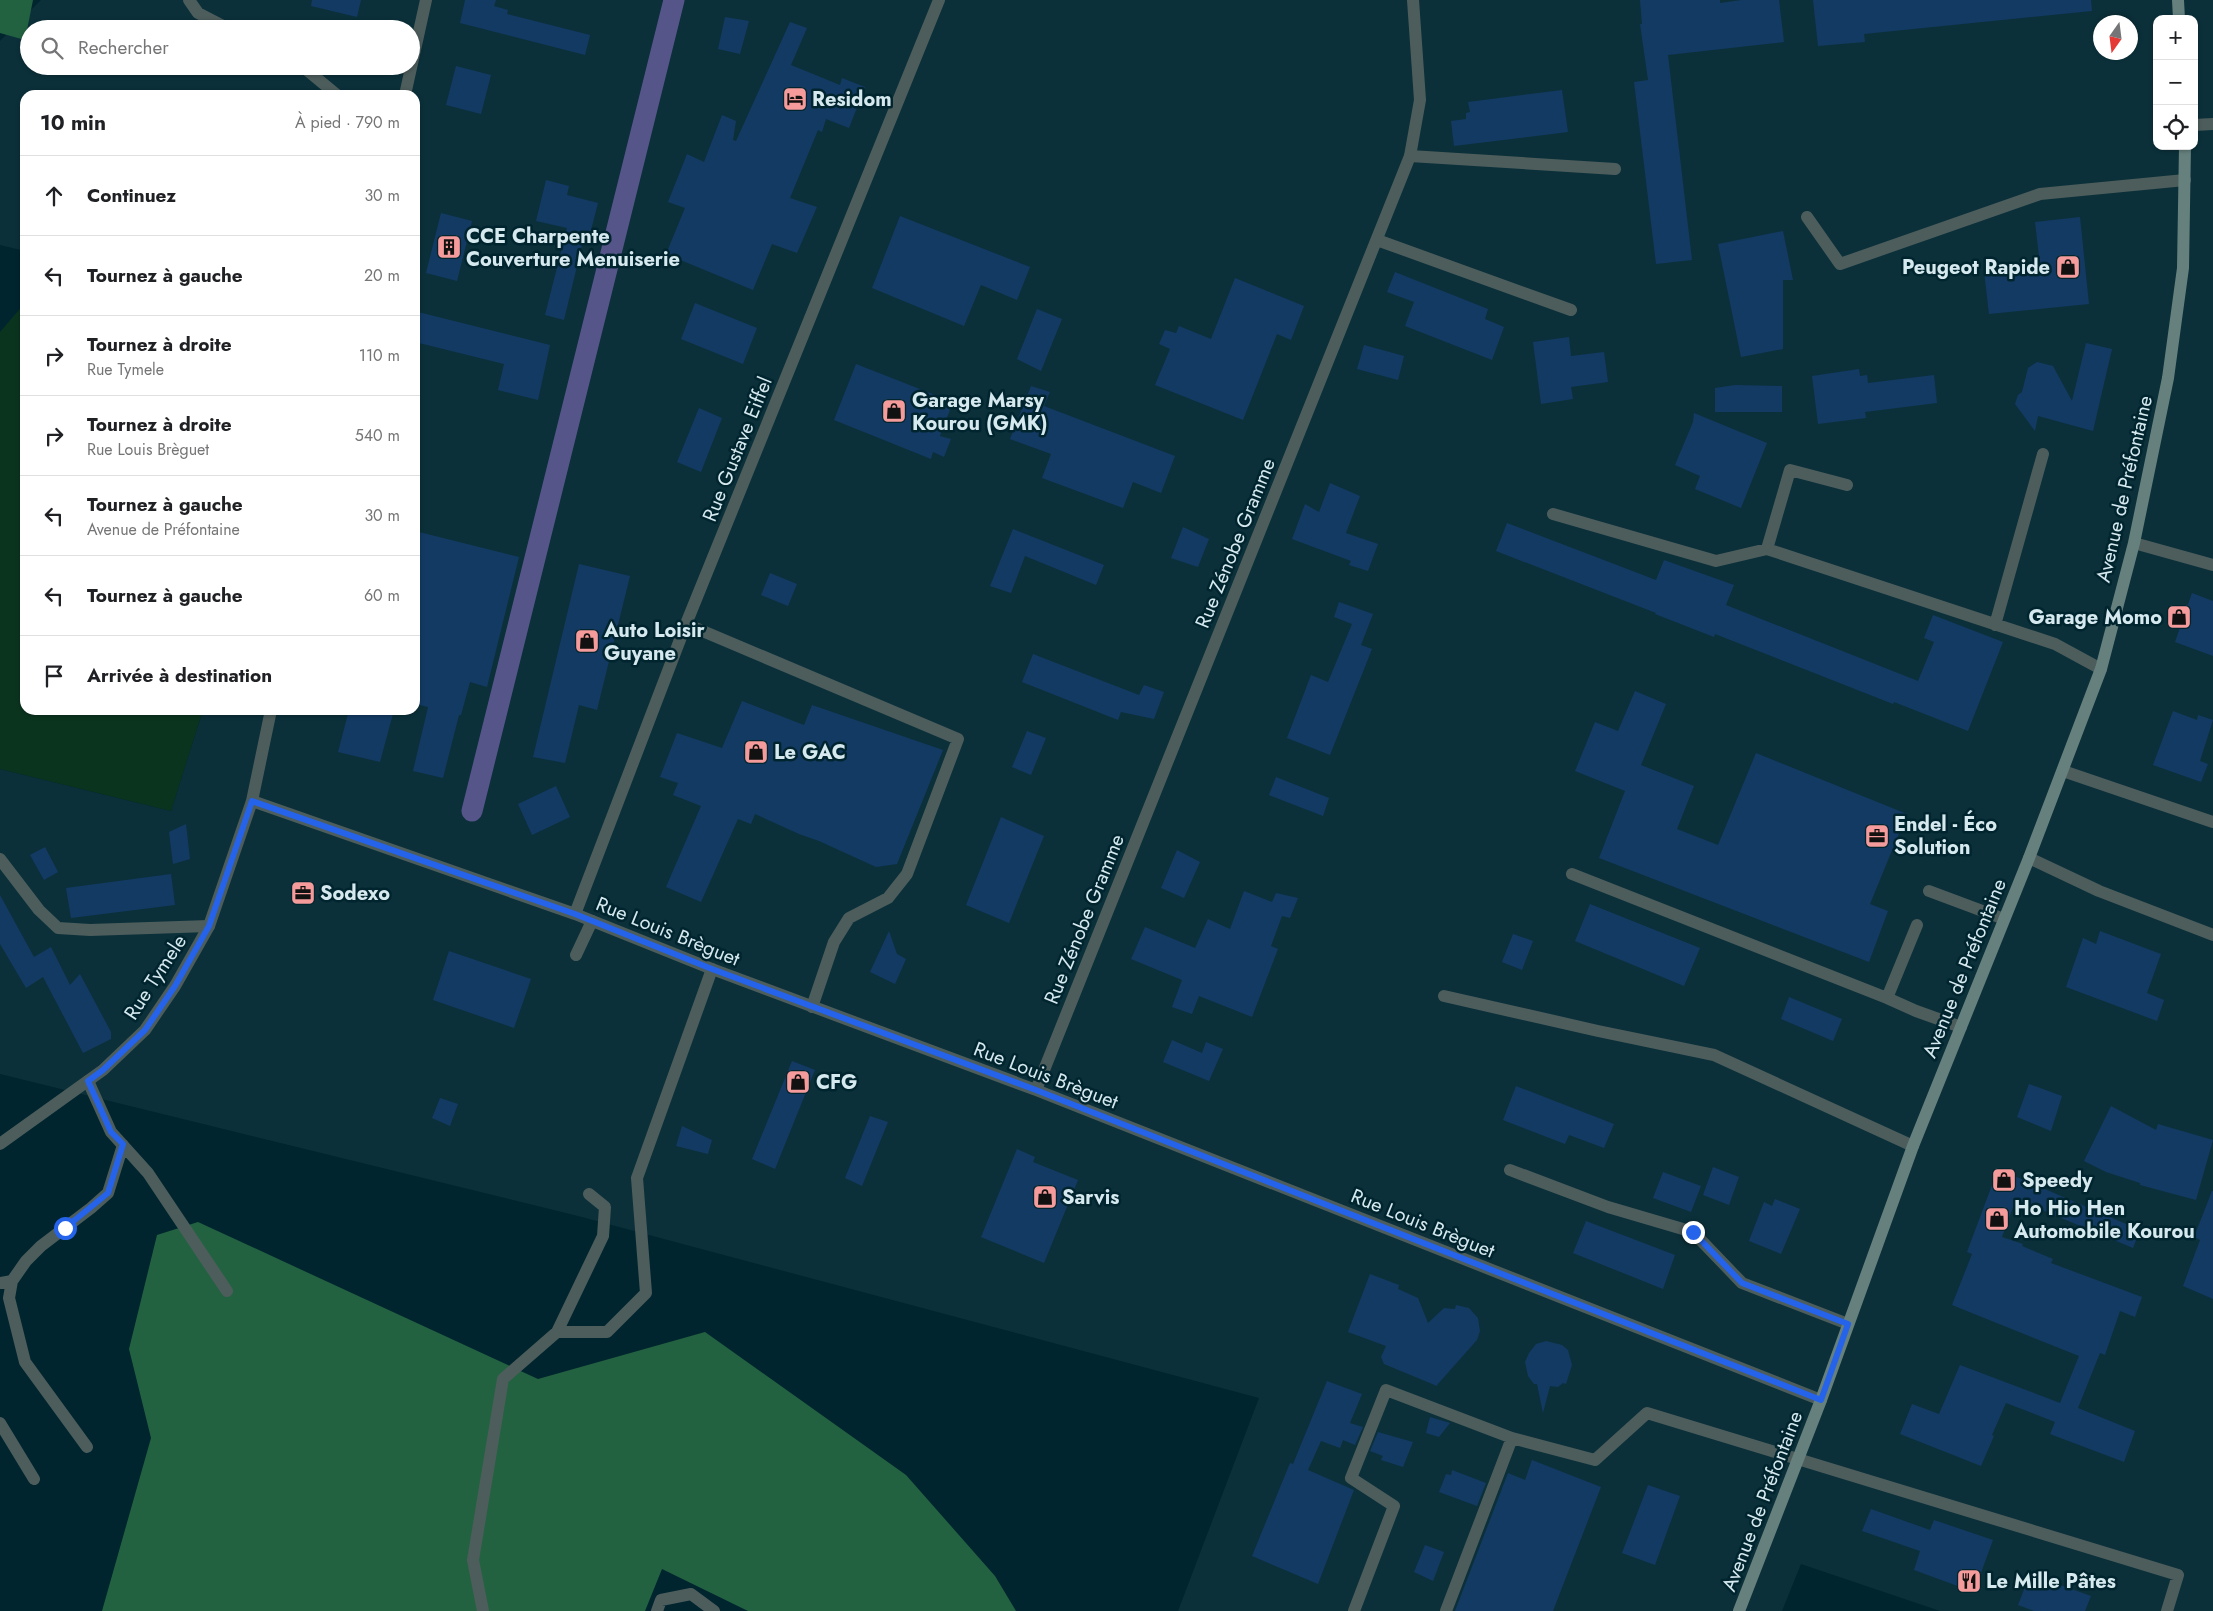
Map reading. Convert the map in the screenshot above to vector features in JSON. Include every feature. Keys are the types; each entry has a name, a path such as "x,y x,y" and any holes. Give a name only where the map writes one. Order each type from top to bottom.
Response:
{"main road":[{"path":"2178,0 2179,15"},
{"name":"Avenue de Préfontaine","path":"1739,1611 1821,1400 1913,1146 2029,858 2101,669 2134,543 2168,378 2183,268 2185,150"}],"street":[{"path":"189,0 198,13 212,20"},
{"path":"420,27 426,0"},
{"name":"Rue Gustave Eiffel","path":"575,914 686,624 939,0"},
{"name":"Rue Zénobe Gramme","path":"1036,1090 1410,156 1420,100 1413,0"},
{"path":"316,75 332,90"},
{"path":"406,90 409,75"},
{"path":"2198,125 2213,124"},
{"path":"1410,156 1615,169"},
{"path":"1807,217 1840,264 2040,194 2185,180"},
{"path":"1377,240 1571,310"},
{"path":"1995,625 2043,454"},
{"path":"1767,549 1790,470 1847,485"},
{"path":"1553,514 1716,562 1767,549 2055,644 2101,669"},
{"path":"2134,543 2213,565"},
{"path":"686,624 958,739 907,874 888,898 849,918 834,942 812,1007"},
{"name":"Rue Tymele","path":"0,1144 103,1070 145,1030 175,986 209,926 252,801 270,715"},
{"path":"2063,771 2213,822"},
{"name":"Rue Louis Brèguet","path":"252,801 575,914 712,969 1036,1090 1821,1400"},
{"path":"2029,858 2099,891 2213,935"},
{"path":"0,859 39,910 58,928 90,930 209,926"},
{"path":"1572,874 1960,1027"},
{"path":"1929,891 2004,919"},
{"path":"576,955 592,921"},
{"path":"1887,998 1918,925"},
{"path":"557,1332 607,1332 646,1293 637,1178 712,969"},
{"path":"1444,996 1598,1031 1714,1054 1913,1146"},
{"path":"88,1081 111,1132 148,1173 227,1291"},
{"path":"87,1447 25,1362 6,1282 41,1246 108,1193 123,1144"},
{"path":"1510,1170 1608,1206 1693,1232 1742,1283 1848,1324"},
{"path":"483,1611 473,1560 503,1379 557,1332 603,1236 605,1208 589,1194"},
{"path":"1354,1611 1394,1506 1351,1478 1386,1390 1512,1438 1595,1460 1647,1413 2178,1575 2167,1611"},
{"path":"0,1423 34,1479"},
{"path":"1446,1611 1512,1438"},
{"path":"657,1611 661,1600 691,1594 714,1611"}],"shaded area":[{"path":"41,0 2213,0 2213,1611 1940,1611 1801,1564 1782,1611 1178,1611 1259,1398 578,1216 0,1074 0,769 171,811 201,715 420,715 420,90 20,90 20,250 0,245 0,41 20,21 20,75 420,75 420,20 21,20"}],"green space":[{"path":"0,0 33,0 29,20 20,20 20,39 0,33"},
{"path":"20,309 20,715 201,715 171,811 0,769 0,332"},
{"path":"198,1222 538,1379 705,1332 906,1475 995,1576 1016,1611 748,1611 662,1569 645,1611 102,1611 151,1438 129,1349 157,1235"}],"building":[{"path":"312,0 361,0 357,17 311,6"},
{"path":"465,0 496,0 494,6 508,10 507,14 590,35 585,55 460,23"},
{"path":"1640,0 1720,0 1720,3 1741,0 1779,0 1784,42 1668,55 1692,260 1656,264 1634,82 1648,80 1640,24 1642,24"},
{"path":"1813,0 2091,0 2092,11 1864,34 1865,42 1818,46"},
{"path":"725,17 749,21 740,54 718,49"},
{"path":"790,22 807,28 791,65 840,85 842,78 865,87 849,128 826,119 822,132 818,130 790,198 817,207 797,253 772,244 753,290 666,254 685,208 668,202 687,154 704,162 722,115 736,121 733,140 736,141"},
{"path":"456,66 491,75 481,114 446,105"},
{"path":"1562,90 1568,132 1454,146 1451,121 1466,119 1466,113 1470,112 1468,102"},
{"path":"546,180 569,186 567,195 598,203 590,234 585,233 564,320 545,315 567,228 536,221"},
{"name":"CCE Charpente Couverture Menuiserie","path":"441,213 472,221 457,281 426,273"},
{"path":"900,216 1030,267 1017,300 981,285 964,326 872,288"},
{"path":"2080,217 2089,304 1989,314 1984,271 2040,265 2035,222"},
{"path":"1783,231 1793,280 1783,280 1783,349 1741,357 1718,244"},
{"path":"1395,272 1488,309 1485,319 1504,327 1492,360 1405,326 1414,302 1387,292"},
{"path":"1235,278 1304,306 1291,340 1277,334 1243,420 1155,385 1170,349 1159,344 1165,330 1176,333 1179,326 1211,339"},
{"path":"695,303 757,328 743,364 681,339"},
{"path":"1037,309 1062,319 1041,371 1017,359"},
{"path":"420,312 550,345 538,400 498,390 504,364 420,343"},
{"path":"1569,337 1571,356 1604,352 1608,382 1571,387 1573,399 1541,404 1533,342"},
{"path":"2086,343 2112,349 2093,431 2038,416 2035,431 2015,404 2018,395 2022,392 2028,368 2037,362 2053,366 2072,401"},
{"path":"1364,345 1404,356 1398,380 1357,369"},
{"name":"Garage Marsy Kourou (GMK)","path":"856,364 953,402 940,436 951,439 944,457 933,452 931,459 834,420"},
{"path":"1859,369 1860,376 1867,375 1868,383 1934,375 1937,403 1865,412 1866,418 1818,424 1812,376"},
{"path":"1735,385 1782,386 1782,412 1715,412 1715,388"},
{"path":"1031,386 1050,392 1044,406 1175,456 1161,493 1133,482 1123,508 1042,478 1051,454 1010,439"},
{"path":"699,408 722,418 701,472 677,462"},
{"path":"1694,413 1767,443 1741,508 1695,489 1700,476 1675,465 1693,422"},
{"path":"1330,483 1360,496 1346,533 1378,544 1368,571 1349,565 1351,561 1292,539 1305,504 1319,512"},
{"path":"1507,523 1656,580 1664,560 1734,585 1726,605 1918,681 1934,642 1924,638 1933,615 2003,642 1968,731 1894,702 1893,704 1715,634 1714,637 1496,551"},
{"path":"1183,527 1209,539 1198,567 1171,558"},
{"path":"1013,529 1104,565 1096,585 1025,556 1011,593 990,586"},
{"path":"420,532 519,557 487,687 470,682 461,715 459,715 443,778 413,771 428,707 420,705"},
{"name":"Auto Loisir Guyane","path":"579,564 630,576 597,710 579,705 565,763 533,757"},
{"path":"770,573 797,584 788,606 761,595"},
{"path":"2192,593 2213,601 2213,656 2175,642"},
{"path":"1339,602 1373,614 1361,645 1372,649 1330,755 1287,738 1311,675 1328,682 1352,624 1334,617"},
{"path":"1033,654 1139,695 1144,685 1164,692 1154,719 1121,712 1118,720 1022,682"},
{"path":"1635,691 1666,704 1641,765 1694,786 1677,829 1718,845 1756,753 1907,814 1870,904 1888,911 1869,962 1599,858 1625,791 1575,771 1595,722 1618,731"},
{"path":"742,701 804,725 812,705 943,750 897,864 876,867 755,814 751,824 738,819 701,902 666,887 701,806 673,795 678,783 660,777 677,733 722,748"},
{"path":"2173,711 2197,720 2198,715 2213,720 2200,761 2208,764 2201,782 2153,765"},
{"path":"348,715 393,715 380,762 338,752"},
{"path":"1027,731 1046,738 1031,775 1012,767"},
{"path":"1276,777 1329,798 1323,816 1269,795"},
{"path":"556,786 570,817 532,835 518,804"},
{"path":"1001,817 1044,836 1009,923 966,905"},
{"path":"186,824 190,859 173,864 169,832"},
{"path":"45,847 58,872 44,880 30,855"},
{"path":"1177,850 1200,862 1184,898 1161,888"},
{"path":"171,874 175,905 71,918 66,888"},
{"path":"1244,891 1272,902 1276,893 1298,898 1290,918 1282,916 1271,946 1278,949 1252,1017 1199,996 1192,1014 1172,1007 1182,980 1131,959 1145,927 1195,948 1208,919 1230,929"},
{"path":"0,895 34,957 51,947 70,985 80,974 111,1032 111,1039 83,1053 43,977 26,988 0,944"},
{"path":"1590,904 1700,948 1684,986 1575,941"},
{"path":"889,931 897,954 906,959 895,984 870,972"},
{"path":"2100,931 2161,954 2147,993 2164,1000 2157,1021 2066,987 2083,938 2096,944"},
{"path":"1513,934 1533,941 1522,970 1502,962"},
{"path":"449,951 531,979 514,1028 433,1000"},
{"path":"1789,997 1842,1019 1833,1041 1781,1019"},
{"path":"1172,1040 1202,1053 1206,1042 1223,1049 1209,1081 1163,1062"},
{"path":"792,1061 815,1070 775,1169 752,1159"},
{"path":"2029,1084 2062,1096 2051,1131 2017,1117"},
{"path":"1516,1086 1614,1124 1604,1148 1569,1135 1565,1144 1503,1120"},
{"path":"440,1098 458,1104 450,1126 432,1118"},
{"path":"2111,1106 2156,1130 2158,1124 2213,1140 2196,1200 2140,1185 2140,1183 2106,1172 2084,1161"},
{"path":"870,1116 888,1122 862,1186 845,1178"},
{"path":"682,1126 712,1140 708,1154 676,1146"},
{"path":"1017,1149 1035,1157 1033,1162 1078,1180 1044,1263 981,1237"},
{"path":"1713,1167 1739,1177 1729,1205 1703,1195"},
{"path":"1998,1169 2140,1230 2133,1248 2016,1199 2002,1237 2023,1244 2022,1246 2053,1259 2051,1263 2142,1297 2135,1317 2120,1311 2105,1355 2100,1353 2078,1408 2135,1431 2124,1462 2050,1434 2055,1422 2006,1403 1981,1466 1900,1434 1912,1404 1939,1414 1960,1365 2060,1403 2079,1356 1952,1305 1972,1254 1967,1252"},
{"path":"1663,1172 1701,1186 1691,1212 1653,1198"},
{"path":"2212,1191 2213,1299 2183,1286 2200,1240 2194,1237"},
{"path":"1775,1199 1800,1209 1781,1254 1749,1241 1764,1202 1772,1206"},
{"path":"1586,1221 1675,1255 1663,1289 1573,1253"},
{"path":"1370,1274 1399,1285 1398,1289 1418,1298 1428,1323 1444,1308 1455,1309 1456,1305 1469,1308 1478,1318 1480,1331 1477,1340 1437,1386 1384,1364 1381,1357 1386,1346 1348,1332"},
{"path":"1546,1341 1562,1345 1568,1350 1572,1365 1566,1384 1563,1383 1558,1387 1550,1386 1543,1413 1537,1384 1534,1384 1528,1376 1525,1362 1536,1344"},
{"path":"1327,1381 1362,1394 1350,1423 1363,1427 1355,1445 1343,1440 1340,1448 1321,1441 1308,1470 1354,1490 1318,1584 1252,1556 1290,1463 1293,1464"},
{"path":"1430,1417 1450,1423 1439,1437 1426,1433"},
{"path":"1378,1432 1413,1442 1403,1467 1381,1460 1383,1456 1370,1451"},
{"path":"1532,1460 1601,1487 1553,1611 1455,1611 1508,1473 1525,1480"},
{"path":"1452,1470 1486,1483 1477,1506 1439,1492 1446,1474 1451,1475"},
{"path":"1648,1485 1680,1496 1655,1565 1622,1553"},
{"path":"1871,1509 1930,1530 1934,1520 1993,1540 1974,1592 1914,1570 1920,1551 1862,1531"},
{"path":"1425,1545 1444,1552 1433,1581 1414,1572"},
{"path":"2030,1574 2091,1596 2085,1611 2034,1611 2018,1605"}],"waterway":[{"path":"472,811 674,0"}],"place":[{"name":"Residom","path":"795,99"},
{"name":"CCE Charpente Couverture Menuiserie","path":"449,247"},
{"name":"Peugeot Rapide","path":"2068,267"},
{"name":"Garage Marsy Kourou (GMK)","path":"894,411"},
{"name":"Garage Momo","path":"2179,617"},
{"name":"Auto Loisir Guyane","path":"587,641"},
{"name":"Le GAC","path":"756,752"},
{"name":"Endel - Éco Solution","path":"1877,836"},
{"name":"Sodexo","path":"303,893"},
{"name":"CFG","path":"798,1082"},
{"name":"Speedy","path":"2004,1180"},
{"name":"Sarvis","path":"1045,1197"},
{"name":"Ho Hio Hen Automobile Kourou","path":"1997,1219"},
{"name":"Le Mille Pâtes","path":"1969,1581"}],"route":[{"path":"65,1228 108,1193 123,1144 111,1132 88,1081 103,1070 145,1030 175,986 209,926 252,801 575,914 712,969 1036,1090 1821,1400 1848,1324 1742,1283 1693,1232"}]}
